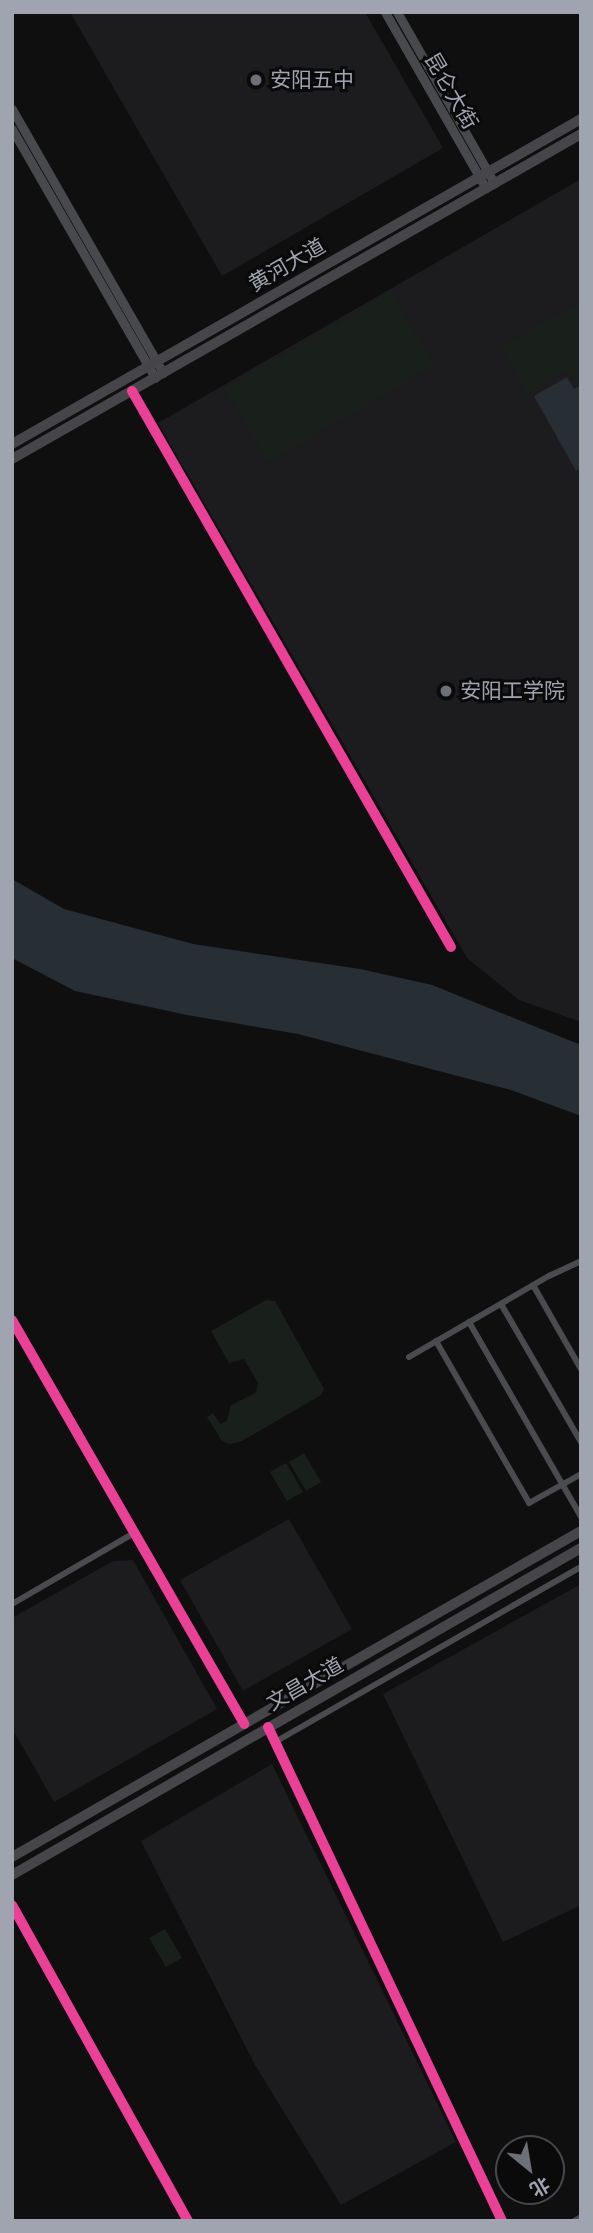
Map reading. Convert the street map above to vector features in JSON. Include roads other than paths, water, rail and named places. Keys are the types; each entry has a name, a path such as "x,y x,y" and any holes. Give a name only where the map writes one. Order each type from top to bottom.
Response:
{"main road":[{"name":"黄河大道","path":"12,444 581,119"},
{"name":"黄河大道","path":"12,459 581,134"},
{"name":"文昌大道","path":"12,1857 581,1531"},
{"name":"文昌大道","path":"12,1874 581,1548"}],"street":[{"name":"昆仑大街","path":"385,12 484,174"},
{"name":"昆仑大街","path":"397,12 490,185"},
{"path":"12,109 159,375"},
{"path":"12,129 153,364"},
{"path":"132,391 452,947"},
{"path":"409,1357 533,1285 581,1261"},
{"path":"533,1285 581,1368"},
{"path":"501,1304 581,1442"},
{"path":"12,1320 244,1724"},
{"path":"469,1322 581,1517"},
{"path":"436,1342 529,1503 581,1474"},
{"path":"12,1604 134,1534"},
{"path":"275,1742 581,1567"},
{"path":"268,1727 502,2221"},
{"path":"12,1905 188,2221"},
{"path":"574,2221 581,2217"}],"place":[{"name":"安阳五中","path":"256,80"},
{"name":"安阳工学院","path":"446,691"}]}
